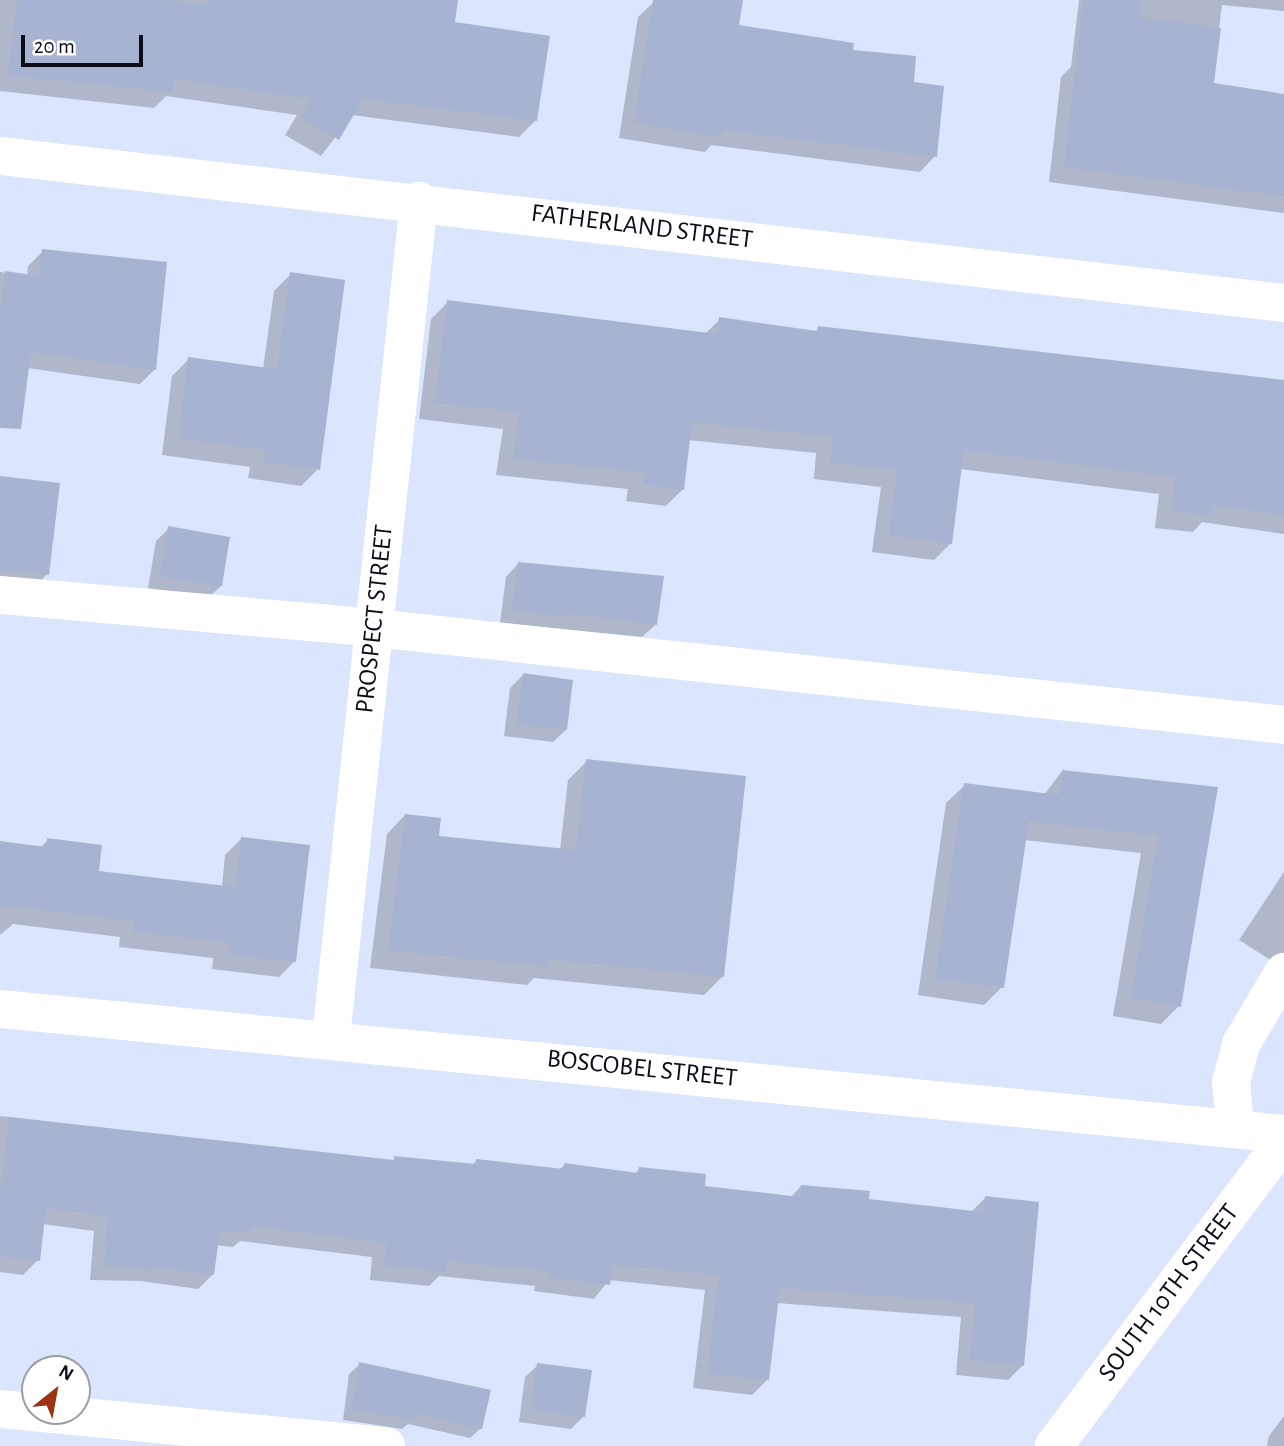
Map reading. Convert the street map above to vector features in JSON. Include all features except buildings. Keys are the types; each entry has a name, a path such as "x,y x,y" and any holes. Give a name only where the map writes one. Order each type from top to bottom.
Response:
{"street":[{"name":"FATHERLAND STREET","path":"0,156 419,201 1284,303"},
{"name":"PROSPECT STREET","path":"331,1038 419,201"},
{"path":"0,595 374,628 1284,725"},
{"path":"1235,1127 1231,1082 1241,1044 1284,972"},
{"name":"BOSCOBEL STREET","path":"0,1009 331,1038 1284,1134"},
{"name":"SOUTH 10TH STREET","path":"1054,1446 1284,1141"},
{"path":"0,1409 386,1446"}]}
